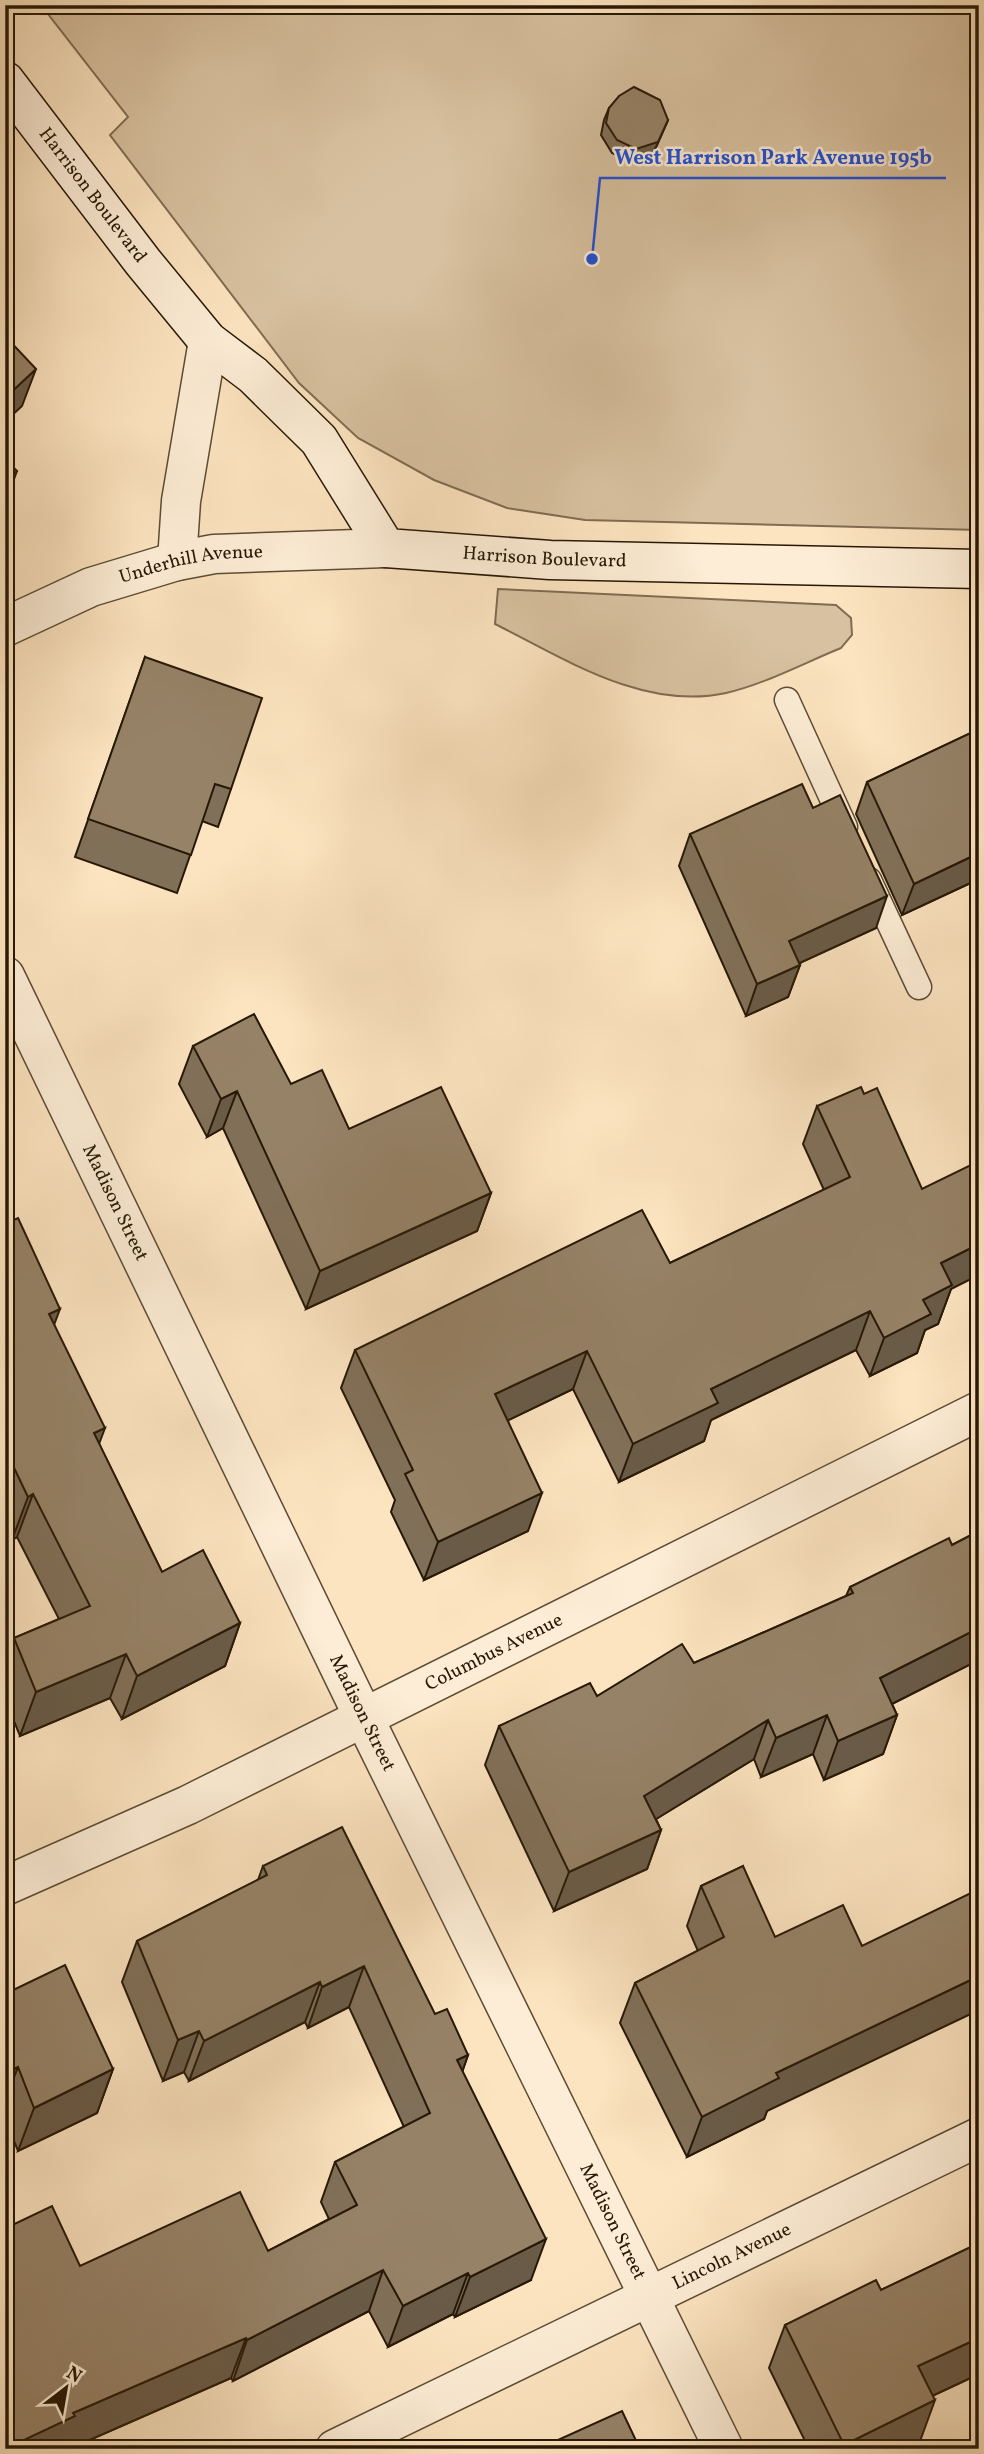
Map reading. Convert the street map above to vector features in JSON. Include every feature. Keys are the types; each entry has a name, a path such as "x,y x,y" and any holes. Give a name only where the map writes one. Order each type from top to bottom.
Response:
{"street":[{"name":"Harrison Boulevard","path":"5,81 143,262 208,341 253,375 319,440 386,548 550,560 979,569"},
{"path":"177,561 180,501 208,341"},
{"name":"Underhill Avenue","path":"5,626 91,587 177,561 214,554 386,548"},
{"name":"Madison Street","path":"5,976 364,1718 724,2449"},
{"name":"Columbus Avenue","path":"5,1886 188,1805 979,1411"},
{"name":"Lincoln Avenue","path":"335,2449 528,2353 651,2297 979,2137"}],"lane":[{"path":"787,700 919,987"}],"shaded area":[{"path":"41,5 979,5 979,530 585,520 507,508 434,480 358,438 299,383 110,135 128,117"},
{"path":"498,589 836,605 851,618 852,635 841,648 741,689 695,697 665,695 635,688 577,666 495,624"}],"building":[{"path":"634,87 660,100 668,120 658,142 636,149 617,140 606,123 609,108 619,96"},
{"path":"5,336 36,369 5,398"},
{"path":"5,459 17,471 5,483"},
{"path":"145,657 262,698 231,789 215,784 191,855 88,819"},
{"path":"979,729 979,853 914,884 867,782"},
{"path":"802,784 813,808 840,795 887,896 789,941 800,965 757,984 690,834"},
{"path":"254,1014 291,1084 322,1070 349,1129 441,1087 491,1193 320,1271 237,1091 221,1099 193,1046"},
{"path":"861,1087 864,1094 877,1088 922,1189 979,1161 979,1244 941,1263 952,1285 923,1300 931,1314 884,1338 870,1311 711,1389 718,1403 633,1444 587,1351 495,1394 542,1493 438,1542 405,1474 413,1470 355,1350 642,1210 670,1263 850,1177 817,1106"},
{"path":"18,1218 60,1309 49,1314 105,1428 94,1433 162,1572 203,1550 240,1623 137,1676 126,1654 36,1692 14,1638 90,1606 33,1494 28,1497 5,1449 5,1224"},
{"path":"979,1531 979,1628 880,1678 897,1715 838,1741 827,1715 776,1738 768,1720 644,1796 661,1830 569,1872 499,1726 590,1683 597,1696 682,1644 694,1663 853,1593 850,1587 949,1538 952,1545"},
{"path":"342,1827 435,2014 447,2009 468,2055 457,2060 546,2239 470,2277 468,2273 403,2306 383,2270 247,2340 246,2338 73,2413 75,2416 5,2449 5,2238 10,2237 6,2228 52,2206 80,2266 240,2192 268,2251 357,2205 335,2162 430,2113 364,1966 322,1987 320,1982 204,2041 199,2031 178,2040 137,1941 267,1875 263,1866"},
{"path":"743,1866 775,1937 843,1905 862,1946 979,1889 979,1976 776,2073 779,2078 702,2117 635,1983 724,1937 701,1886"},
{"path":"65,1965 113,2069 34,2108 18,2067 5,2072 5,1994"},
{"path":"979,2243 979,2338 918,2366 935,2400 844,2445 785,2325 876,2280 881,2290"},
{"path":"622,2411 640,2449 551,2449 549,2444"}],"place":[{"name":"West Harrison Park Avenue 195b","path":"592,259"}]}
